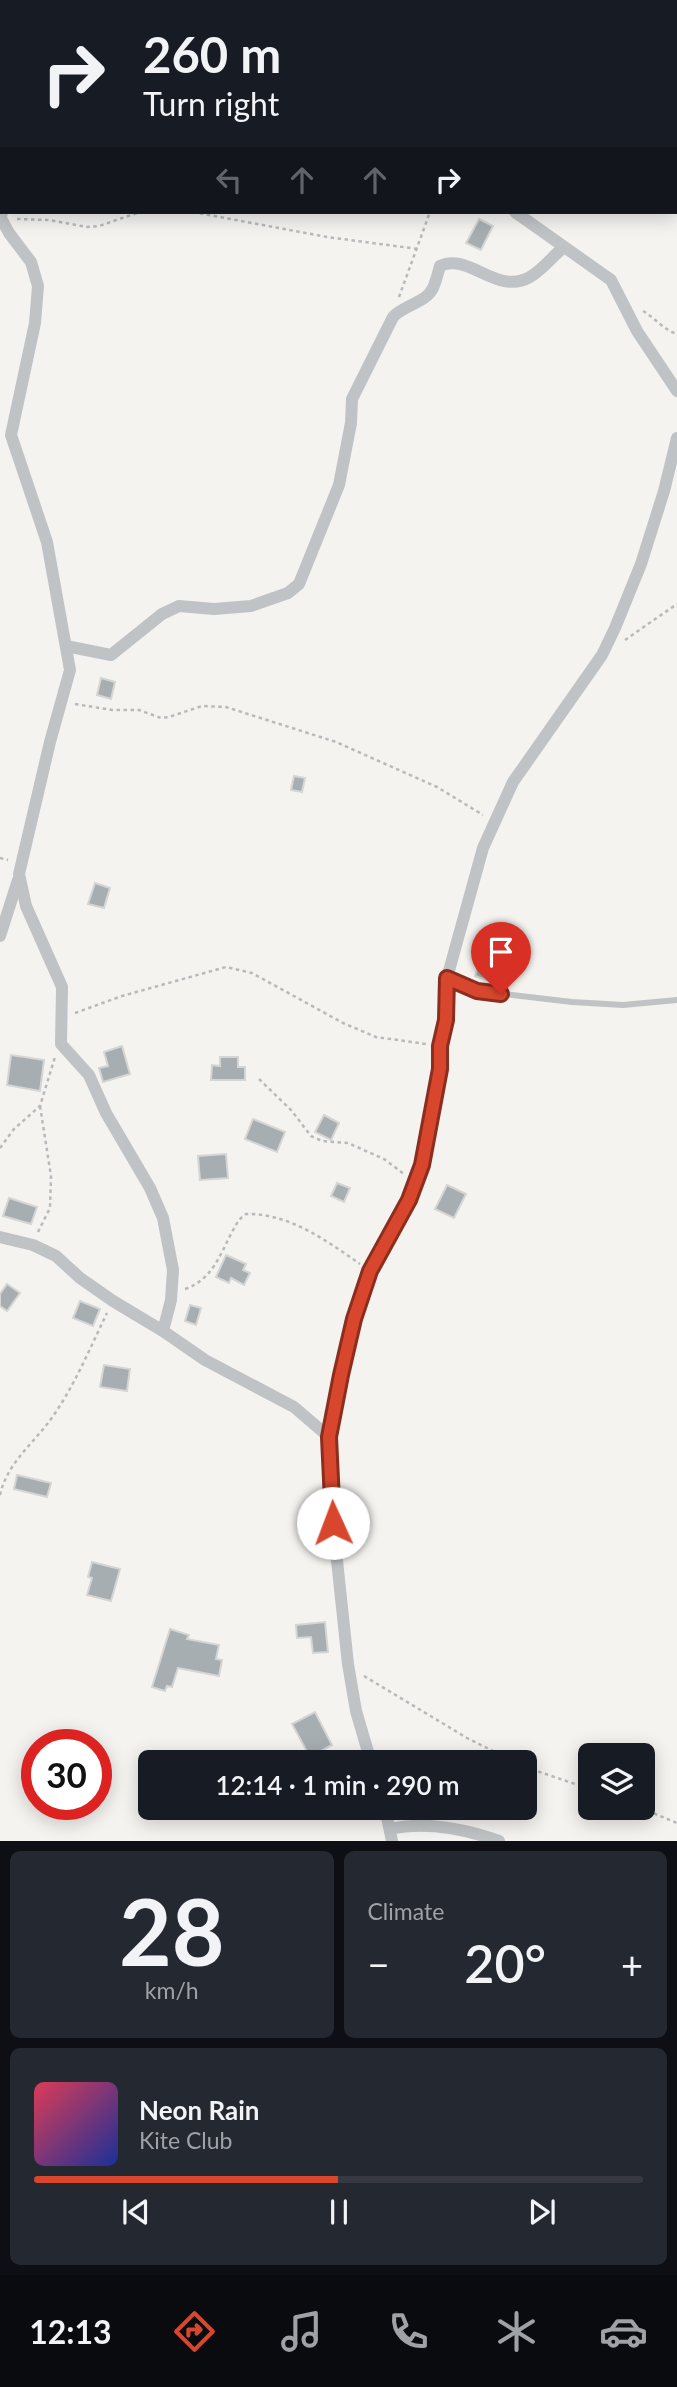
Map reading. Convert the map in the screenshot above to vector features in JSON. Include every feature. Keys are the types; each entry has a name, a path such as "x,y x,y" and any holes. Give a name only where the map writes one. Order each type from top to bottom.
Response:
{"street":[{"path":"518,214 611,280 638,331 677,391"},
{"path":"0,936 19,874 70,670 47,542 11,435 35,323 38,286 31,262 9,233 1,215"},
{"path":"65,646 111,654 162,614 179,606 214,609 251,606 288,593 299,584 339,485 351,423 352,399 392,319 398,312 433,289 440,266 448,262 511,283 531,277 564,247"},
{"path":"367,1750 356,1711 348,1664 333,1523 329,1437 354,1319 370,1271 409,1200 422,1165 440,1069 440,1046 446,1020 447,978 483,848 513,782 602,655 615,628 649,540 677,438"},
{"path":"19,874 26,906 62,987 61,1044 89,1075 106,1113 150,1188 163,1218 173,1270 171,1300 163,1331"},
{"path":"0,1237 33,1245 56,1256 80,1278 205,1360 294,1407 329,1437"},
{"path":"391,1835 411,1826 434,1826 484,1835 499,1841"}],"lane":[{"path":"447,978 477,991 572,1002 623,1005 677,1000"}],"path":[{"path":"1,215 88,227 134,214"},
{"path":"204,214 327,237 418,249"},
{"path":"392,319 404,278 418,249 429,214"},
{"path":"622,299 677,334"},
{"path":"623,641 677,604"},
{"path":"62,702 112,710 139,710 161,718 202,706 226,707 336,742 437,787 495,822"},
{"path":"60,1018 122,996 226,967 252,974 343,1023 376,1037 440,1046"},
{"path":"33,1245 50,1208 51,1175 40,1106 52,1064 61,1044"},
{"path":"259,1079 291,1110 311,1136 322,1141 348,1143 384,1159 416,1182"},
{"path":"0,1148 14,1129 40,1106"},
{"path":"171,1300 208,1275 237,1223 246,1214 279,1218 295,1225 330,1243 370,1271"},
{"path":"0,1494 17,1459 52,1418 85,1360 113,1300"},
{"path":"348,1664 396,1697 491,1750"},
{"path":"537,1771 578,1785"},
{"path":"655,1814 677,1823"}],"building":[{"path":"479,219 493,226 481,250 466,243"},
{"path":"101,678 115,682 111,699 97,695"},
{"path":"294,776 305,778 302,792 291,790"},
{"path":"95,883 110,888 104,908 88,904"},
{"path":"482,953 497,958 490,981 475,976"},
{"path":"122,1046 130,1074 103,1082 99,1068 108,1066 104,1052"},
{"path":"11,1055 44,1060 40,1091 7,1085"},
{"path":"220,1057 238,1057 238,1067 245,1067 245,1080 211,1080 212,1065 220,1066"},
{"path":"324,1115 339,1123 331,1140 315,1132"},
{"path":"253,1119 285,1132 277,1152 245,1139"},
{"path":"226,1154 228,1178 200,1180 198,1156"},
{"path":"337,1183 350,1188 344,1202 331,1196"},
{"path":"447,1185 466,1194 454,1218 435,1209"},
{"path":"9,1198 37,1207 31,1224 3,1216"},
{"path":"226,1255 246,1264 243,1270 250,1273 244,1285 231,1278 229,1283 216,1277"},
{"path":"7,1284 20,1293 7,1311 0,1306 0,1294"},
{"path":"80,1301 100,1309 93,1326 73,1318"},
{"path":"190,1305 201,1308 196,1325 185,1321"},
{"path":"104,1365 130,1369 127,1391 100,1387"},
{"path":"17,1475 51,1483 47,1497 14,1489"},
{"path":"92,1562 120,1569 111,1601 87,1595 92,1578 88,1577"},
{"path":"325,1622 328,1652 313,1653 311,1637 297,1638 296,1625"},
{"path":"170,1629 189,1635 187,1639 219,1645 216,1659 222,1660 219,1676 178,1668 172,1687 167,1686 165,1691 152,1687"},
{"path":"315,1712 332,1745 323,1750 306,1750 292,1724"}],"route":[{"path":"333,1523 329,1437 341,1375 354,1319 370,1271 409,1200 422,1165 440,1069 440,1046 446,1020 447,978 477,991 501,994"}]}
